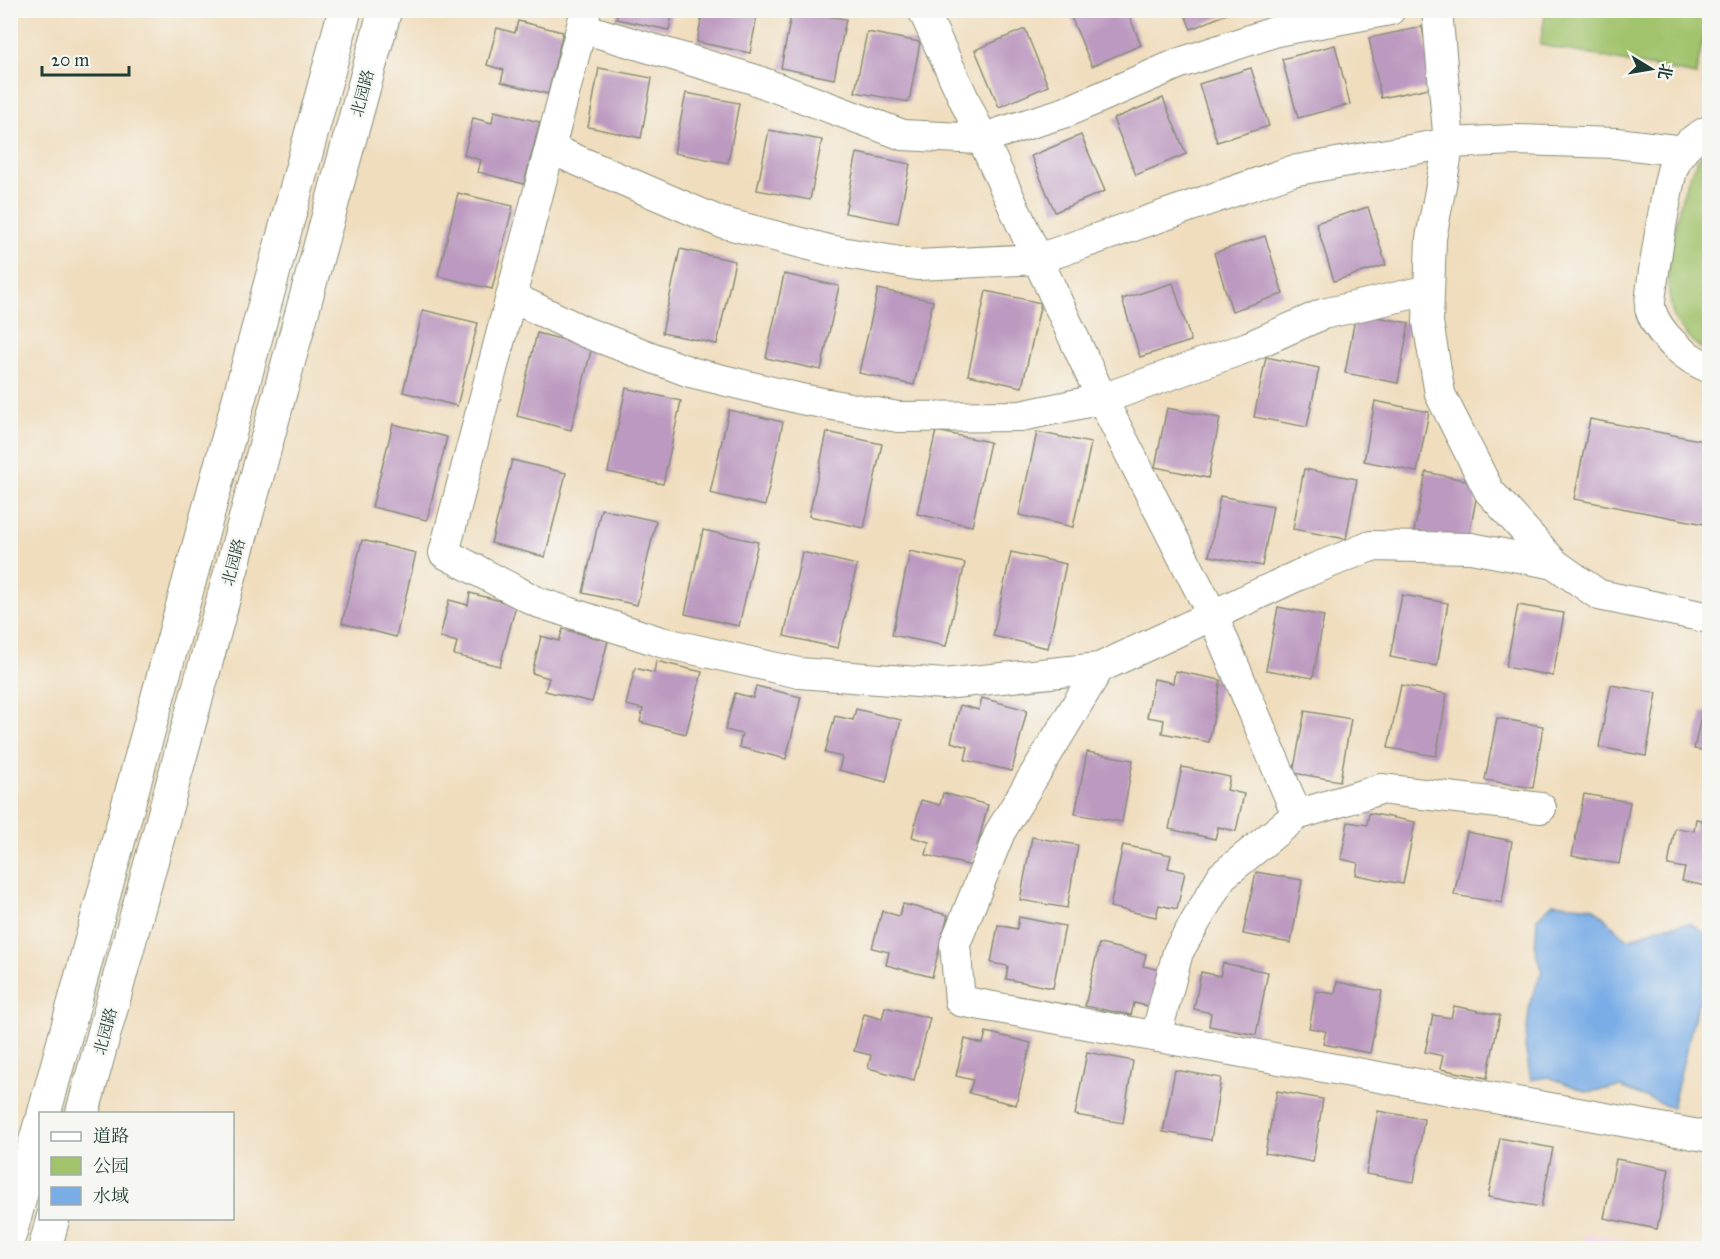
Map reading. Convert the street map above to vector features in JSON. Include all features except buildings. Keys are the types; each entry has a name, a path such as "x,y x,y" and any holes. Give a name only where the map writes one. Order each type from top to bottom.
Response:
{"main road":[{"path":"44,1112 345,10"},
{"name":"北园路","path":"82,1112 385,10"},
{"path":"10,1234 39,1129"},
{"path":"45,1248 52,1220"}],"street":[{"path":"923,10 980,139 1102,399 1213,616 1298,815"},
{"path":"1390,10 1277,31 1180,63 1066,112 980,139 903,135 584,19 444,553 537,602 661,642 799,673 945,684 1099,668 1299,575 1371,546 1471,548 1555,564"},
{"path":"1437,10 1449,143 1431,238 1428,322 1440,394 1489,491 1555,564 1599,595 1710,618"},
{"path":"1710,130 1689,141 1672,169 1649,307 1664,334 1691,360 1710,368"},
{"path":"551,149 720,222 829,250 917,265 1038,259 1292,171 1449,143 1514,140 1605,143 1683,151"},
{"path":"512,297 585,332 690,372 801,399 898,417 1021,416 1102,399 1248,347 1323,314 1429,290"},
{"path":"1099,668 1000,832 955,944 960,1001 1710,1137"},
{"path":"1156,1036 1178,952 1222,876 1298,815 1381,789 1541,808"}],"shaded area":[{"path":"1585,1233 1672,1248 1581,1248"}],"green space":[{"path":"1546,11 1708,11 1696,75 1540,45"},
{"path":"1709,148 1709,353 1689,338 1676,322 1671,307 1668,277 1669,259 1680,204 1693,169 1700,156"}],"water":[{"path":"1553,903 1593,907 1628,940 1660,927 1690,923 1709,936 1709,957 1672,1108 1621,1087 1587,1092 1549,1077 1531,1080 1525,1047 1530,1002 1542,972 1535,949 1537,918"}],"waterway":[{"path":"1699,998 1710,1000"}]}
